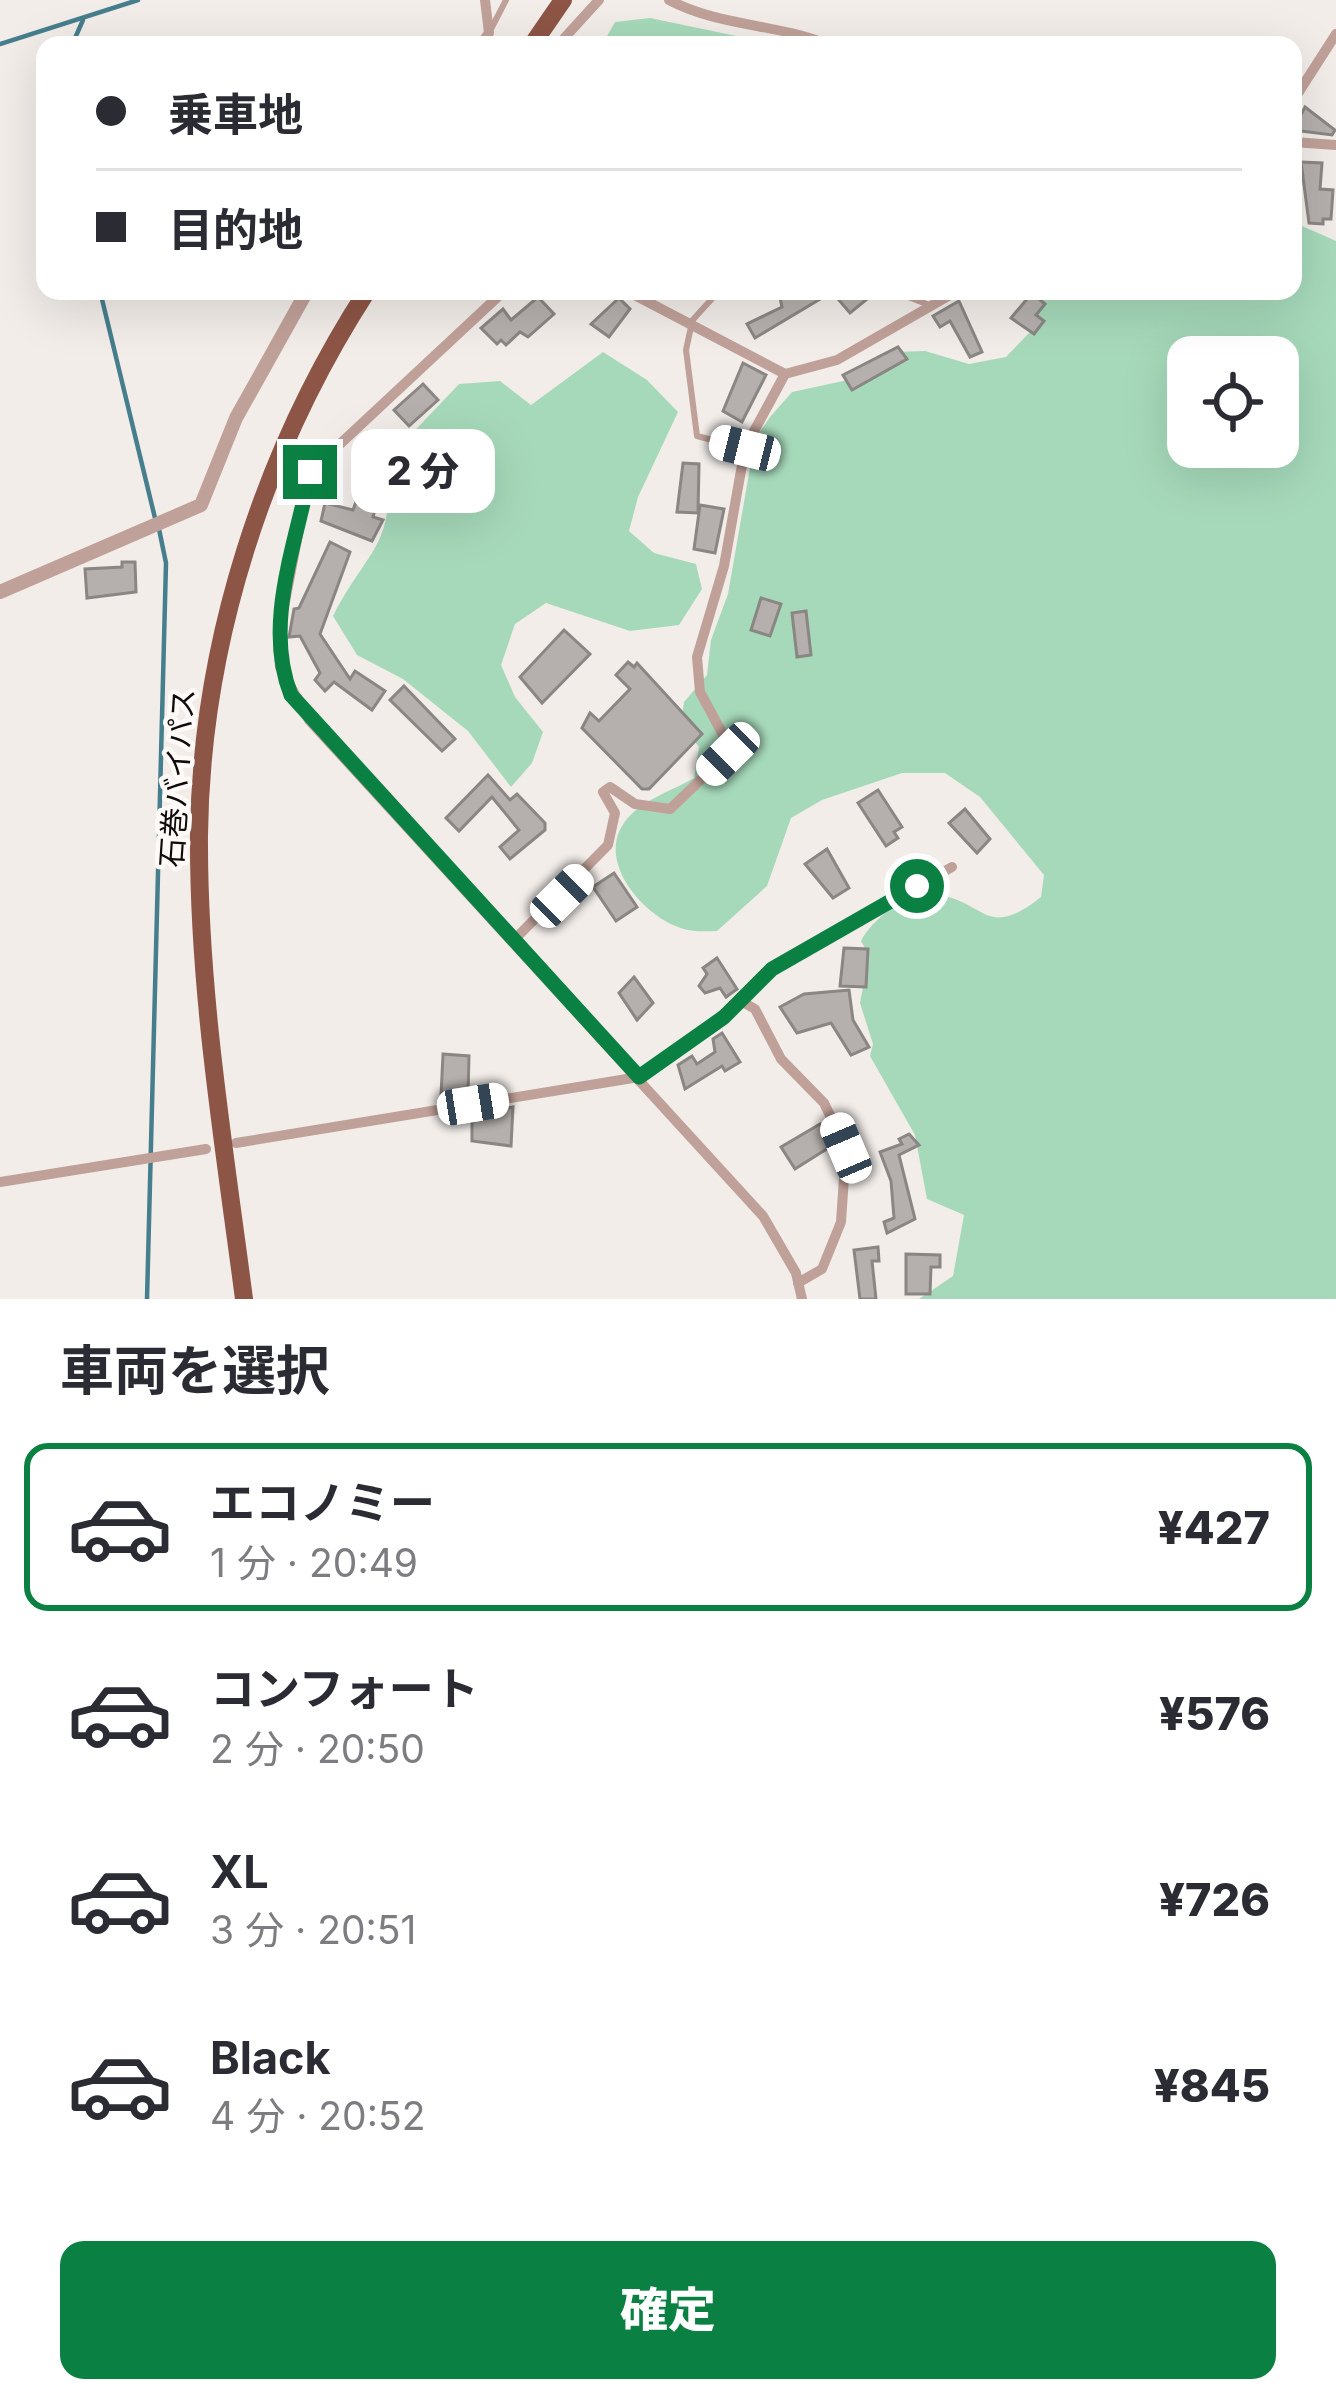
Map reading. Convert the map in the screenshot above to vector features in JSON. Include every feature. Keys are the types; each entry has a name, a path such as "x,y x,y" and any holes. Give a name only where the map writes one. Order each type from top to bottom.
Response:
{"highway":[{"path":"538,36 562,0"},
{"name":"石巻バイパス","path":"244,1299 204,965 199,831 203,763 228,613 247,545 288,439 362,300"}],"street":[{"path":"485,0 487,36"},
{"path":"565,36 598,0"},
{"path":"669,0 701,17 775,27 802,36"},
{"path":"1302,86 1336,34"},
{"path":"1302,143 1336,145"},
{"path":"0,592 169,523 206,496 236,418 302,300"},
{"path":"493,300 310,472 278,638 280,667 309,720 763,1216 802,1299"},
{"path":"643,300 785,374 837,360 939,300"},
{"path":"513,941 608,845 615,813 603,793 610,787 634,804 670,809 728,754 696,673 724,566 745,448 785,374"},
{"path":"236,1144 639,1077 741,1001 748,987 772,969 952,867"},
{"path":"741,1001 755,1009 782,1059 824,1103 846,1148 841,1222 822,1269 798,1283"},
{"path":"0,1182 206,1149"}],"lane":[{"path":"489,33 506,0"},
{"path":"711,300 689,326 686,350 697,436 745,448"},
{"path":"916,300 929,305"}],"green space":[{"path":"650,18 737,36 607,36 615,22"},
{"path":"1302,226 1336,241 1336,1299 919,1299 953,1276 964,1215 927,1199 915,1135 870,1056 873,1044 860,1003 869,955 861,941 893,908 915,897 938,895 987,915 1008,916 1041,897 1044,875 980,797 945,773 902,773 822,800 791,818 767,886 717,931 688,930 657,916 621,873 617,839 624,823 647,802 694,778 699,747 681,724 684,702 707,675 711,640 728,594 755,439 770,417 792,392 862,377 893,352 925,351 969,364 1006,357 1032,330 1041,300 1302,300"},
{"path":"603,352 647,380 678,412 638,497 629,531 654,553 696,564 702,589 679,625 630,631 546,603 515,624 501,665 515,697 543,732 532,763 511,787 468,731 403,679 357,655 333,616 383,530 387,512 384,463 459,384 500,381 531,405"}],"building":[{"path":"1305,107 1335,130 1332,135 1302,131"},
{"path":"1302,162 1322,163 1320,189 1333,190 1331,219 1309,223"},
{"path":"534,300 541,300 554,314 528,337 520,332 506,345 501,340 497,344 481,328 503,309 511,320"},
{"path":"617,300 630,309 609,337 591,324"},
{"path":"780,300 819,300 755,338 747,324 782,307"},
{"path":"839,300 866,300 850,313"},
{"path":"1026,300 1045,304 1036,315 1044,321 1034,334 1011,318"},
{"path":"959,301 982,352 970,357 950,321 940,327 933,316"},
{"path":"898,347 907,359 852,390 843,375"},
{"path":"743,363 766,375 742,422 723,411"},
{"path":"423,384 438,400 409,426 394,410"},
{"path":"368,432 385,441 377,456 382,462 374,481 382,483 373,517 383,520 372,541 321,521 325,503 353,510 367,472 359,469 356,459"},
{"path":"683,463 699,464 698,513 677,512"},
{"path":"700,505 724,509 715,553 694,549"},
{"path":"330,542 350,552 320,634 350,679 355,671 385,691 372,710 334,682 325,691 315,680 320,673 300,636 289,637 294,609 299,608"},
{"path":"122,562 135,562 136,592 87,598 85,569 122,567"},
{"path":"761,598 781,604 770,636 751,630"},
{"path":"806,611 811,655 797,657 792,613"},
{"path":"564,630 590,654 542,703 520,677"},
{"path":"628,662 634,667 637,663 702,734 649,789 642,789 582,728 590,713 599,721 630,689 616,675"},
{"path":"404,686 455,739 442,751 390,700"},
{"path":"488,775 510,800 517,794 545,823 545,830 510,859 500,847 519,830 492,797 459,831 446,818"},
{"path":"878,790 902,827 894,832 898,838 886,846 858,803"},
{"path":"965,809 990,839 977,853 949,823"},
{"path":"827,849 849,888 833,898 805,864"},
{"path":"614,873 637,907 616,921 593,887"},
{"path":"844,948 868,949 866,987 840,986"},
{"path":"717,958 737,989 726,997 720,988 705,993 699,986 707,974 703,968"},
{"path":"634,977 653,1003 637,1020 619,993"},
{"path":"849,990 853,1020 869,1047 851,1055 831,1023 797,1033 780,1007 804,994"},
{"path":"722,1033 740,1062 725,1071 722,1066 685,1089 678,1065 692,1056 697,1064 715,1052 713,1039"},
{"path":"443,1054 469,1056 468,1095 441,1096"},
{"path":"513,1107 511,1146 472,1141 472,1116 499,1116 499,1110"},
{"path":"820,1124 833,1145 795,1169 781,1147"},
{"path":"909,1134 919,1145 899,1155 915,1219 887,1233 884,1222 894,1218 891,1181 880,1152 902,1144 899,1139"},
{"path":"878,1247 879,1261 872,1261 876,1299 860,1299 854,1250"},
{"path":"906,1254 940,1255 940,1267 931,1267 930,1294 906,1294"}],"waterway":[{"path":"0,44 138,0"},
{"path":"76,36 83,20"},
{"path":"102,300 155,518"},
{"path":"147,1299 166,563 159,529"}],"route":[{"path":"310,472 278,638 280,667 291,695 639,1077 724,1017 748,987 772,969 917,886"}]}
